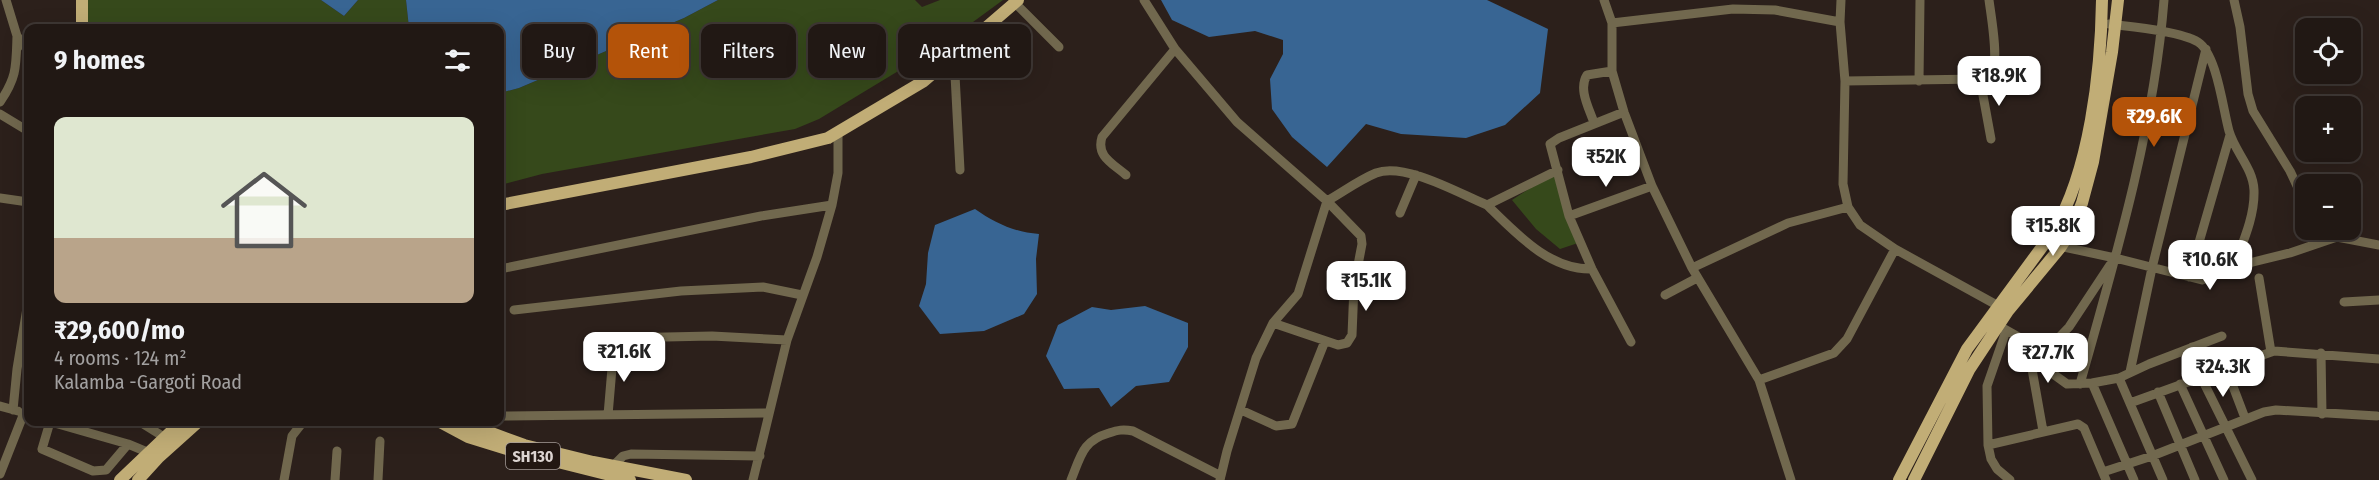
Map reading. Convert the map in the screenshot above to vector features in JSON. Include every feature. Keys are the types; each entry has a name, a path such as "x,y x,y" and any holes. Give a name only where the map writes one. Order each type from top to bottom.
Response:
{"main road":[{"path":"82,0 82,24"},
{"path":"1914,480 1969,370 2002,328 2003,308 2065,213 2084,151 2096,84 2102,0"},
{"path":"1899,480 1967,349 2060,248 2070,231 2082,203 2093,162 2116,25 2118,0"},
{"path":"991,24 1016,1"},
{"path":"504,204 751,157 817,142 838,133 928,78"},
{"path":"138,480 164,437 176,426"},
{"path":"119,480 192,426"},
{"name":"SH130","path":"447,426 468,437 510,450 630,480"},
{"path":"473,426 524,445 686,480"}],"street":[{"path":"6,0 17,36 24,46"},
{"path":"1144,0 1175,50 1238,122 1327,201 1361,236 1362,244 1355,276 1352,335 1347,343 1338,345 1273,323"},
{"path":"1604,0 1611,23 1611,71 1652,186 1697,278 1759,380 1791,480"},
{"path":"1841,0 1840,22 1845,81 1843,184 1848,207 1860,225 1895,249 2003,308"},
{"path":"1919,81 1920,0"},
{"path":"1845,81 1980,79 1988,76 1993,71 1994,57 1989,0"},
{"path":"2080,384 2115,258 2147,119 2164,0"},
{"path":"2234,0 2240,27 2248,94 2253,111 2295,182"},
{"path":"1016,1 1059,47"},
{"path":"1611,23 1733,9 1775,10 1840,22"},
{"path":"2101,23 2192,39 2206,49 2212,61 2230,135 2251,175 2254,191 2248,228 2233,269"},
{"path":"0,102 13,82 17,36"},
{"path":"2130,372 2152,268 2206,49"},
{"path":"1126,175 1102,153 1099,146 1102,137 1175,50"},
{"path":"1594,123 1583,81 1587,75 1611,71"},
{"path":"955,78 960,170"},
{"path":"1980,79 1991,139"},
{"path":"1624,112 1559,138 1550,144 1569,216 1593,269 1631,342"},
{"path":"0,114 24,129"},
{"path":"753,480 787,340 817,257 832,205 838,173 838,133"},
{"path":"2189,277 2230,135"},
{"path":"1487,205 1558,170"},
{"path":"1071,480 1084,449 1090,441 1122,429 1133,431 1220,478 1256,358 1273,323 1298,294 1327,201 1377,173 1398,171 1416,175 1487,205 1535,248 1575,269 1593,269"},
{"path":"1401,213 1416,175"},
{"path":"1569,216 1652,186"},
{"path":"0,198 24,201"},
{"path":"504,268 762,216 832,205"},
{"path":"1692,268 1777,227 1848,207"},
{"path":"2045,243 2202,280 2326,240"},
{"path":"2353,240 2379,245"},
{"path":"1759,380 1834,353 1841,347 1895,249"},
{"path":"2045,352 2069,327 2115,258"},
{"path":"1665,295 1697,278"},
{"path":"2259,278 2271,352"},
{"path":"514,310 681,291 763,287 802,295"},
{"path":"2344,302 2379,300"},
{"path":"2010,480 1997,469 1991,459 1988,445 1987,386 2002,328 2045,352 2049,371 2067,384 2092,383 2119,378 2222,336"},
{"path":"608,415 614,345 621,338 712,336 787,340"},
{"path":"1241,410 1276,426 1292,424 1324,341"},
{"path":"2026,341 2043,431"},
{"path":"2192,347 2201,377 2252,480"},
{"path":"13,410 24,348"},
{"path":"2130,403 2271,352 2320,353 2379,359"},
{"path":"2320,353 2322,414"},
{"path":"2226,368 2245,418"},
{"path":"2119,378 2163,480"},
{"path":"2092,383 2134,480"},
{"path":"2180,384 2224,480"},
{"path":"2158,392 2195,480"},
{"path":"0,408 24,413"},
{"path":"1988,445 2074,424 2082,425 2104,476 2245,418 2276,410 2378,416"},
{"path":"504,416 768,413"},
{"path":"0,474 24,419"},
{"path":"49,426 42,445 45,452 93,471 106,470 119,480"},
{"path":"65,426 128,444 153,454"},
{"path":"146,426 164,437"},
{"path":"284,480 292,436 300,426"},
{"path":"378,480 380,441"},
{"path":"106,470 128,444"},
{"path":"335,480 337,451"},
{"path":"613,466 623,456 631,454 760,456"}],"green space":[{"path":"86,0 321,0 344,16 358,0 406,0 409,24 87,24"},
{"path":"718,0 915,0 922,7 940,0 1003,0 970,24 898,24 898,71 819,119 795,129 542,174 504,184 504,92 543,78 596,78 596,55 608,50 608,78 689,78 689,24 670,24"},
{"path":"1558,170 1581,242 1560,249 1536,229 1512,200"}],"water":[{"path":"321,0 358,0 344,16"},
{"path":"406,0 718,0 670,24 608,24 608,50 596,55 596,24 522,24 522,78 543,78 504,92 504,24 409,24"},
{"path":"1161,0 1487,0 1548,29 1540,93 1505,125 1466,138 1401,134 1366,124 1327,167 1292,137 1272,109 1270,79 1283,54 1283,40 1255,31 1209,37 1172,20"},
{"path":"975,209 1005,226 1039,234 1036,259 1037,294 1024,314 984,331 940,334 919,306 926,284 928,253 935,225"},
{"path":"1145,306 1188,323 1188,347 1169,382 1136,386 1111,407 1099,388 1064,389 1046,356 1058,325 1092,307 1111,310"}]}
